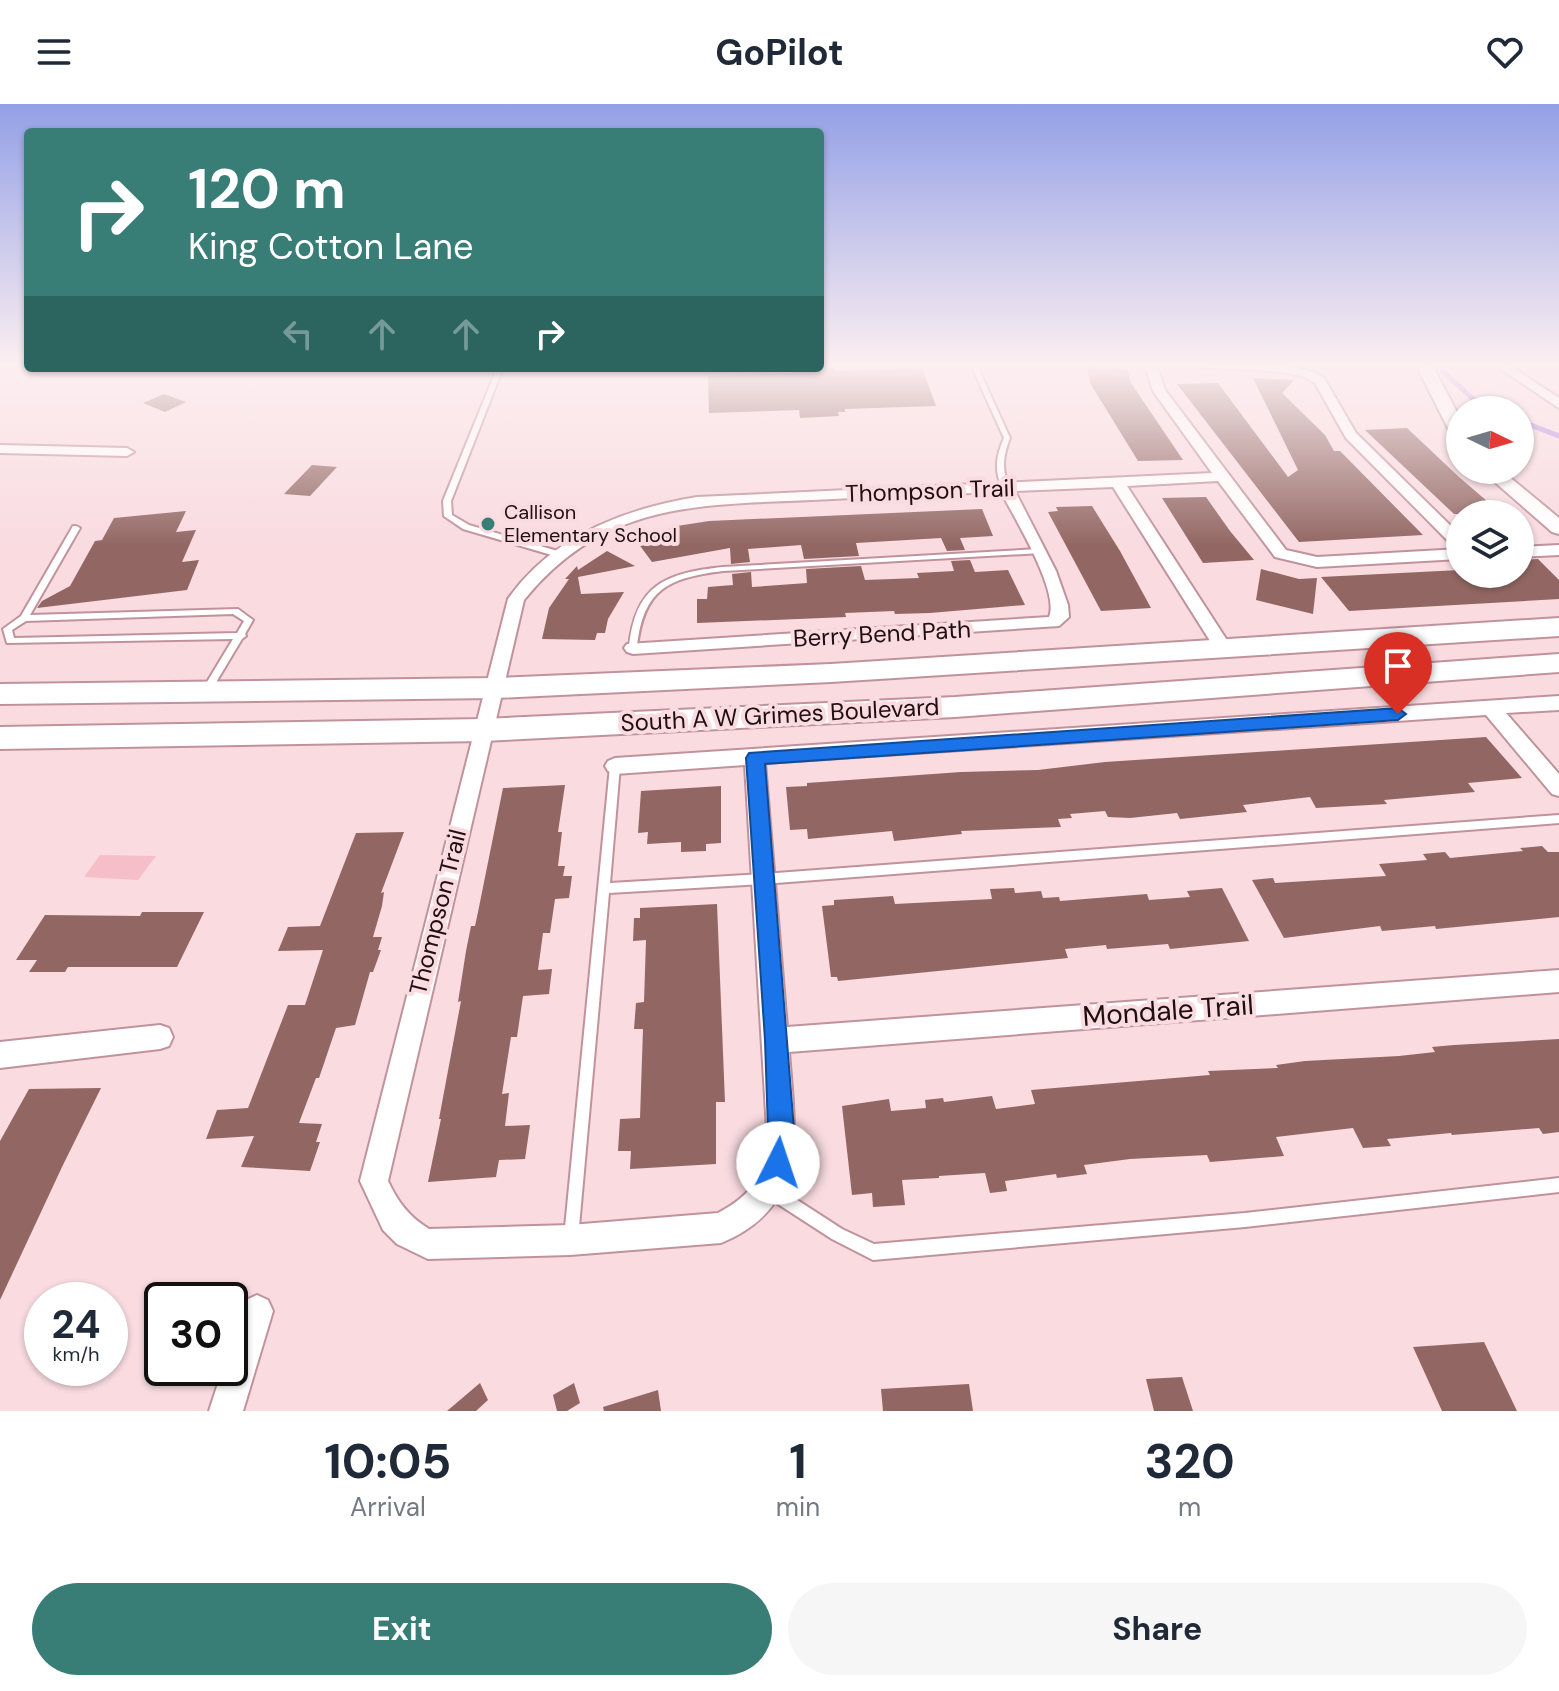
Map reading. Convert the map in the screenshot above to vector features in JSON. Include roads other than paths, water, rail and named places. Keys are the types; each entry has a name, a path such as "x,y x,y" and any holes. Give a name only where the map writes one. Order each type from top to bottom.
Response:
{"main road":[{"name":"South A W Grimes Boulevard","path":"0,694 495,688 831,673 1559,627"},
{"name":"South A W Grimes Boulevard","path":"0,738 483,730 955,707 1559,663"}],"street":[{"path":"1183,424 1281,554 1317,562 1446,555"},
{"path":"1345,424 1351,435 1446,530"},
{"path":"0,449 127,452"},
{"name":"Thompson Trail","path":"769,1190 747,1214 721,1228 570,1240 428,1244 407,1236 396,1223 374,1181 516,599 529,581 558,554 607,525 675,505 726,499 1221,477"},
{"path":"1117,482 1223,648"},
{"path":"1507,484 1559,528"},
{"path":"1006,488 1039,551"},
{"path":"1534,551 1559,550"},
{"name":"Berry Bend Path","path":"633,648 1053,622 1060,617 1061,609 1039,551"},
{"path":"615,766 1559,703"},
{"path":"1490,707 1559,788"},
{"path":"755,758 781,1130 778,1163 769,1190"},
{"name":"Mondale Trail","path":"777,1040 1559,981"},
{"path":"0,1055 160,1037"},
{"path":"226,1411 257,1311"}],"lane":[{"path":"478,424 447,501 448,516 466,527 558,554"},
{"path":"1001,424 1007,438 999,455 999,475 1006,488"},
{"path":"76,528 24,618 7,629 10,641 242,636"},
{"path":"633,648 633,626 643,604 662,585 690,573 1039,551"},
{"path":"24,618 235,611 249,620 205,693"},
{"path":"570,1240 606,888 615,766"},
{"path":"606,888 1559,819"},
{"path":"769,1190 837,1234 873,1252 1245,1220 1559,1185"}],"waterway":[{"path":"1534,426 1559,436"}],"place":[{"name":"Callison Elementary School","path":"488,524"}]}
